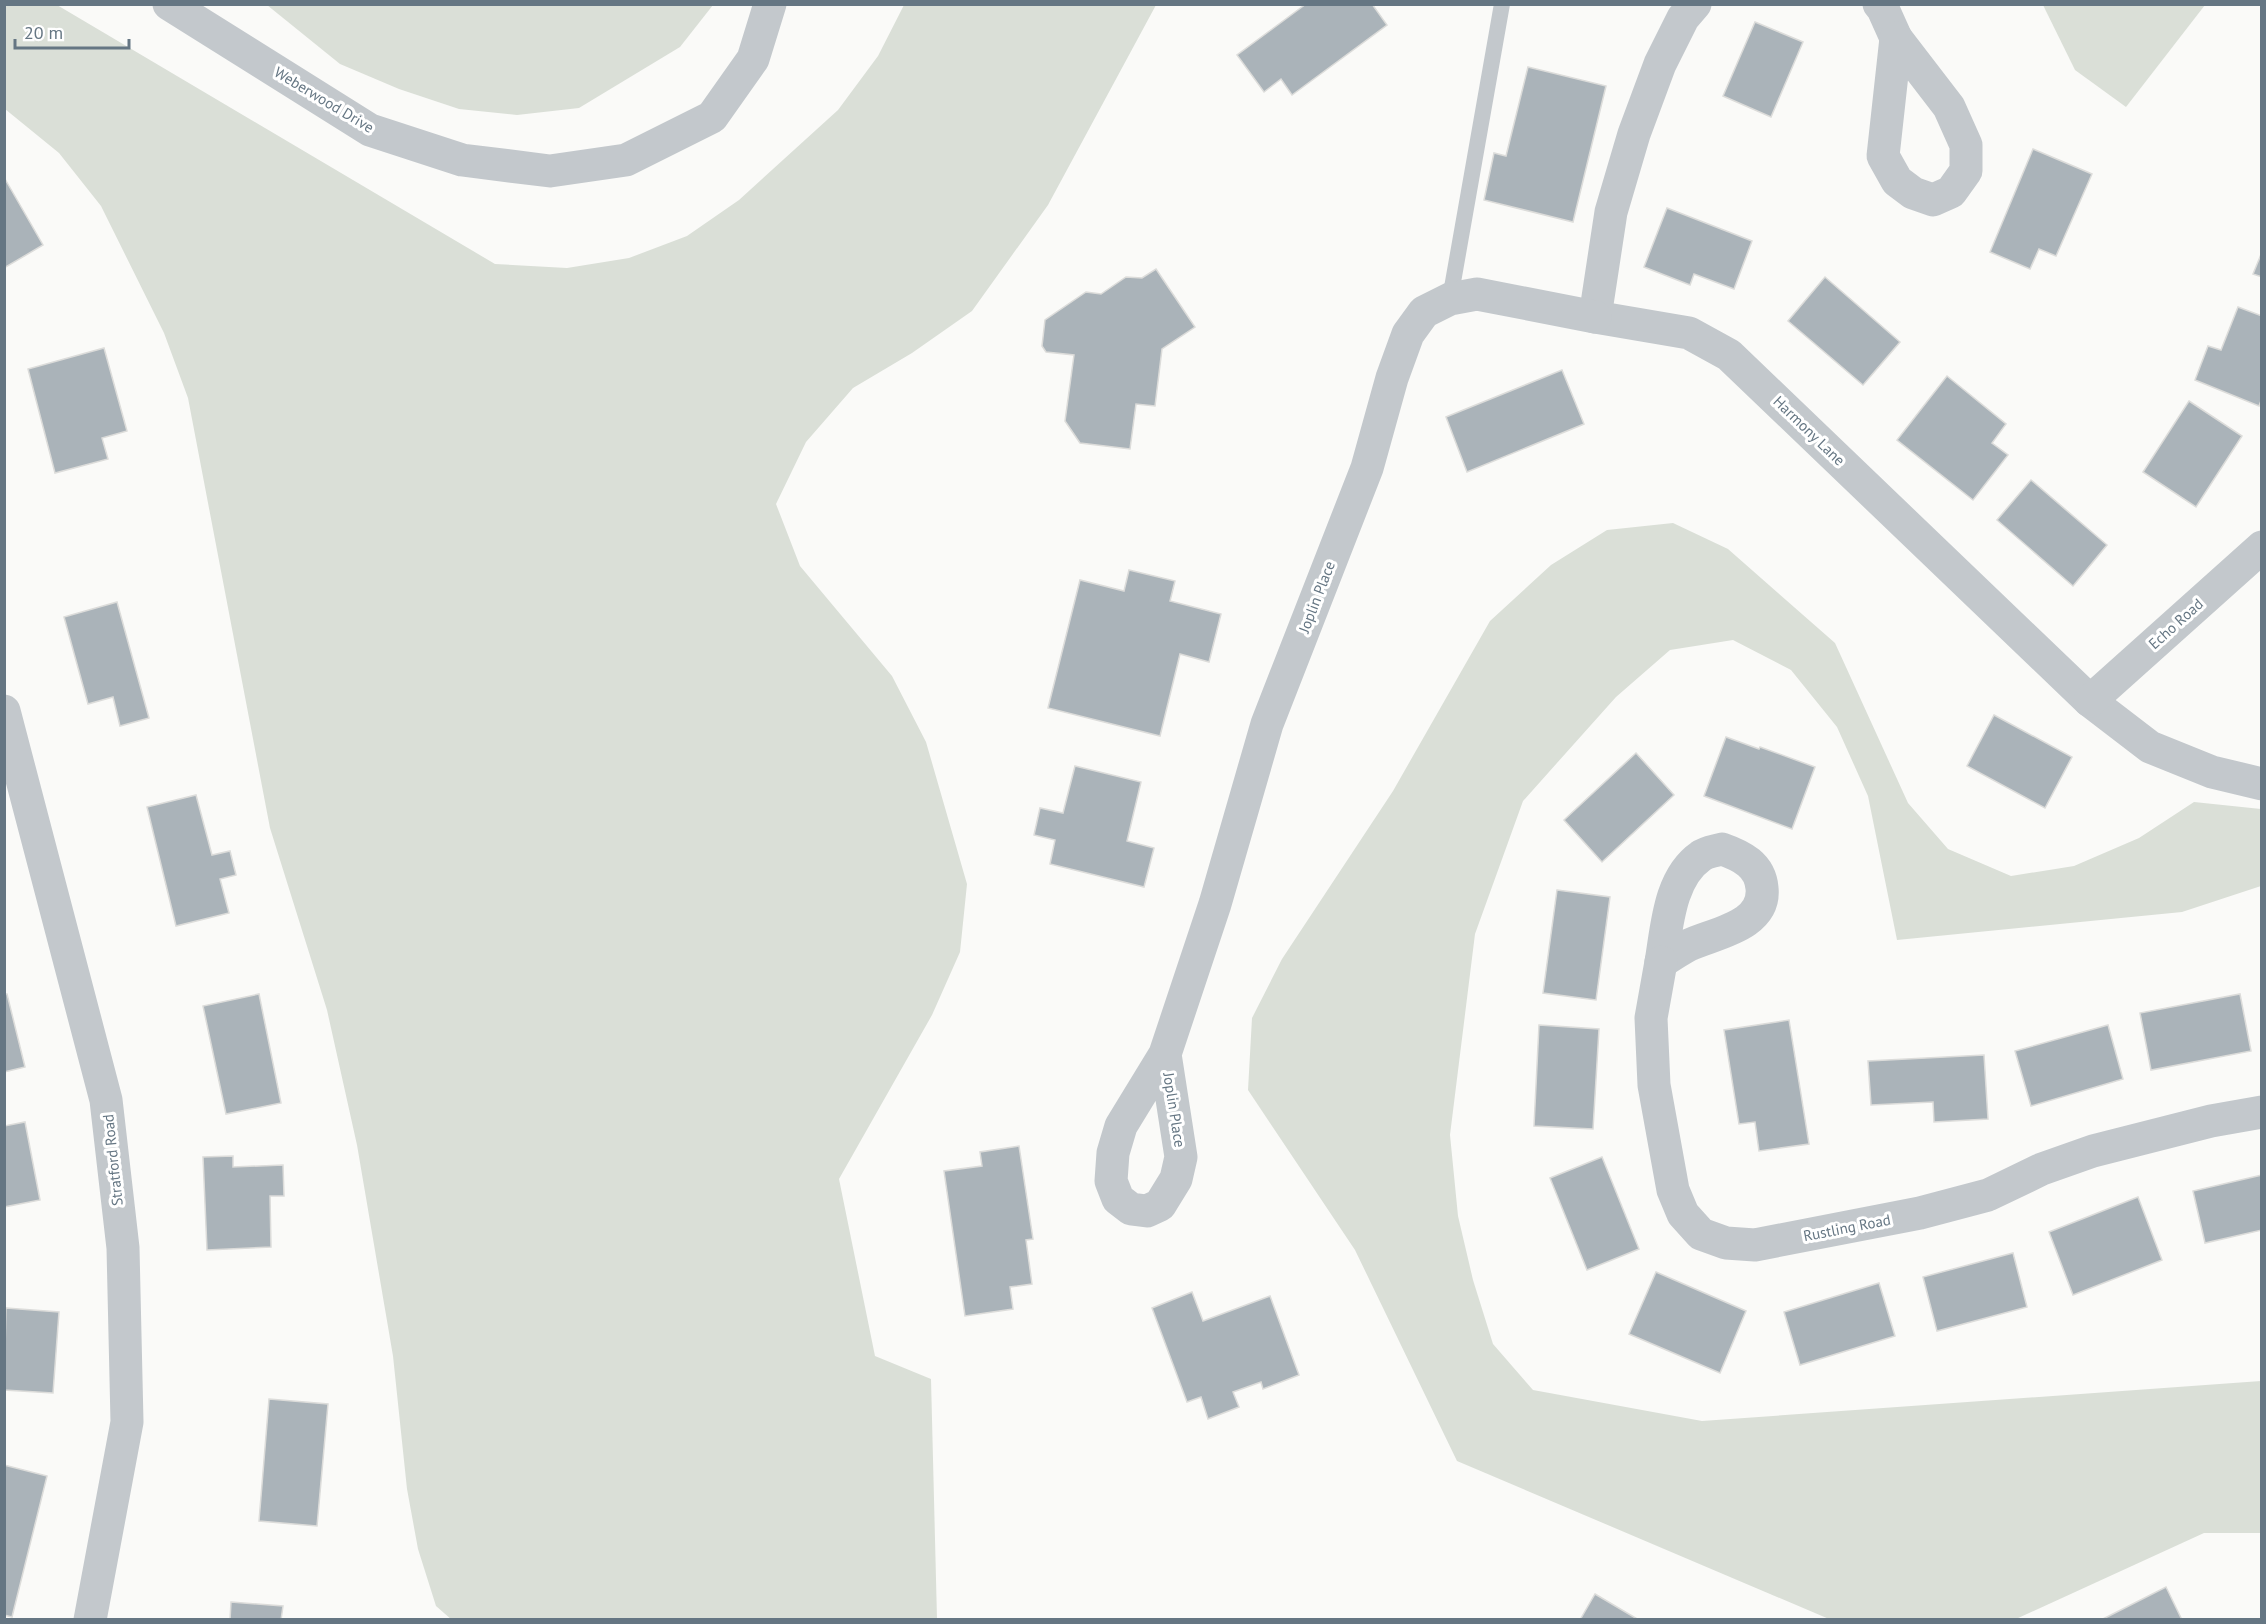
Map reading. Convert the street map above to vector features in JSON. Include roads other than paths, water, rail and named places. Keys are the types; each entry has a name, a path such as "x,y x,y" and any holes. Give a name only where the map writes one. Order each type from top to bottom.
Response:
{"street":[{"name":"Weberwood Drive","path":"169,4 370,130 462,160 550,171 626,160 712,117 753,59 770,4"},
{"path":"1595,317 1611,212 1634,134 1660,64 1683,18 1695,4"},
{"path":"1879,4 1896,38"},
{"name":"Joplin Place","path":"1165,1054 1215,904 1267,724 1367,468 1392,378 1408,334 1424,312 1450,299 1477,294 1595,317"},
{"name":"Harmony Lane","path":"1595,317 1689,333 1728,355 2090,701 2150,747 2212,772 2262,784"},
{"name":"Echo Road","path":"2090,701 2262,548"},
{"name":"Stratford Road","path":"4,711 106,1100 123,1248 127,1422 90,1620"},
{"name":"Rustling Road","path":"1661,962 1651,1018 1654,1085 1673,1190 1683,1214 1701,1234 1726,1243 1755,1245 1920,1213 1988,1195 2042,1169 2093,1150 2211,1121 2262,1112"}],"lane":[{"path":"1450,299 1502,4"}]}
